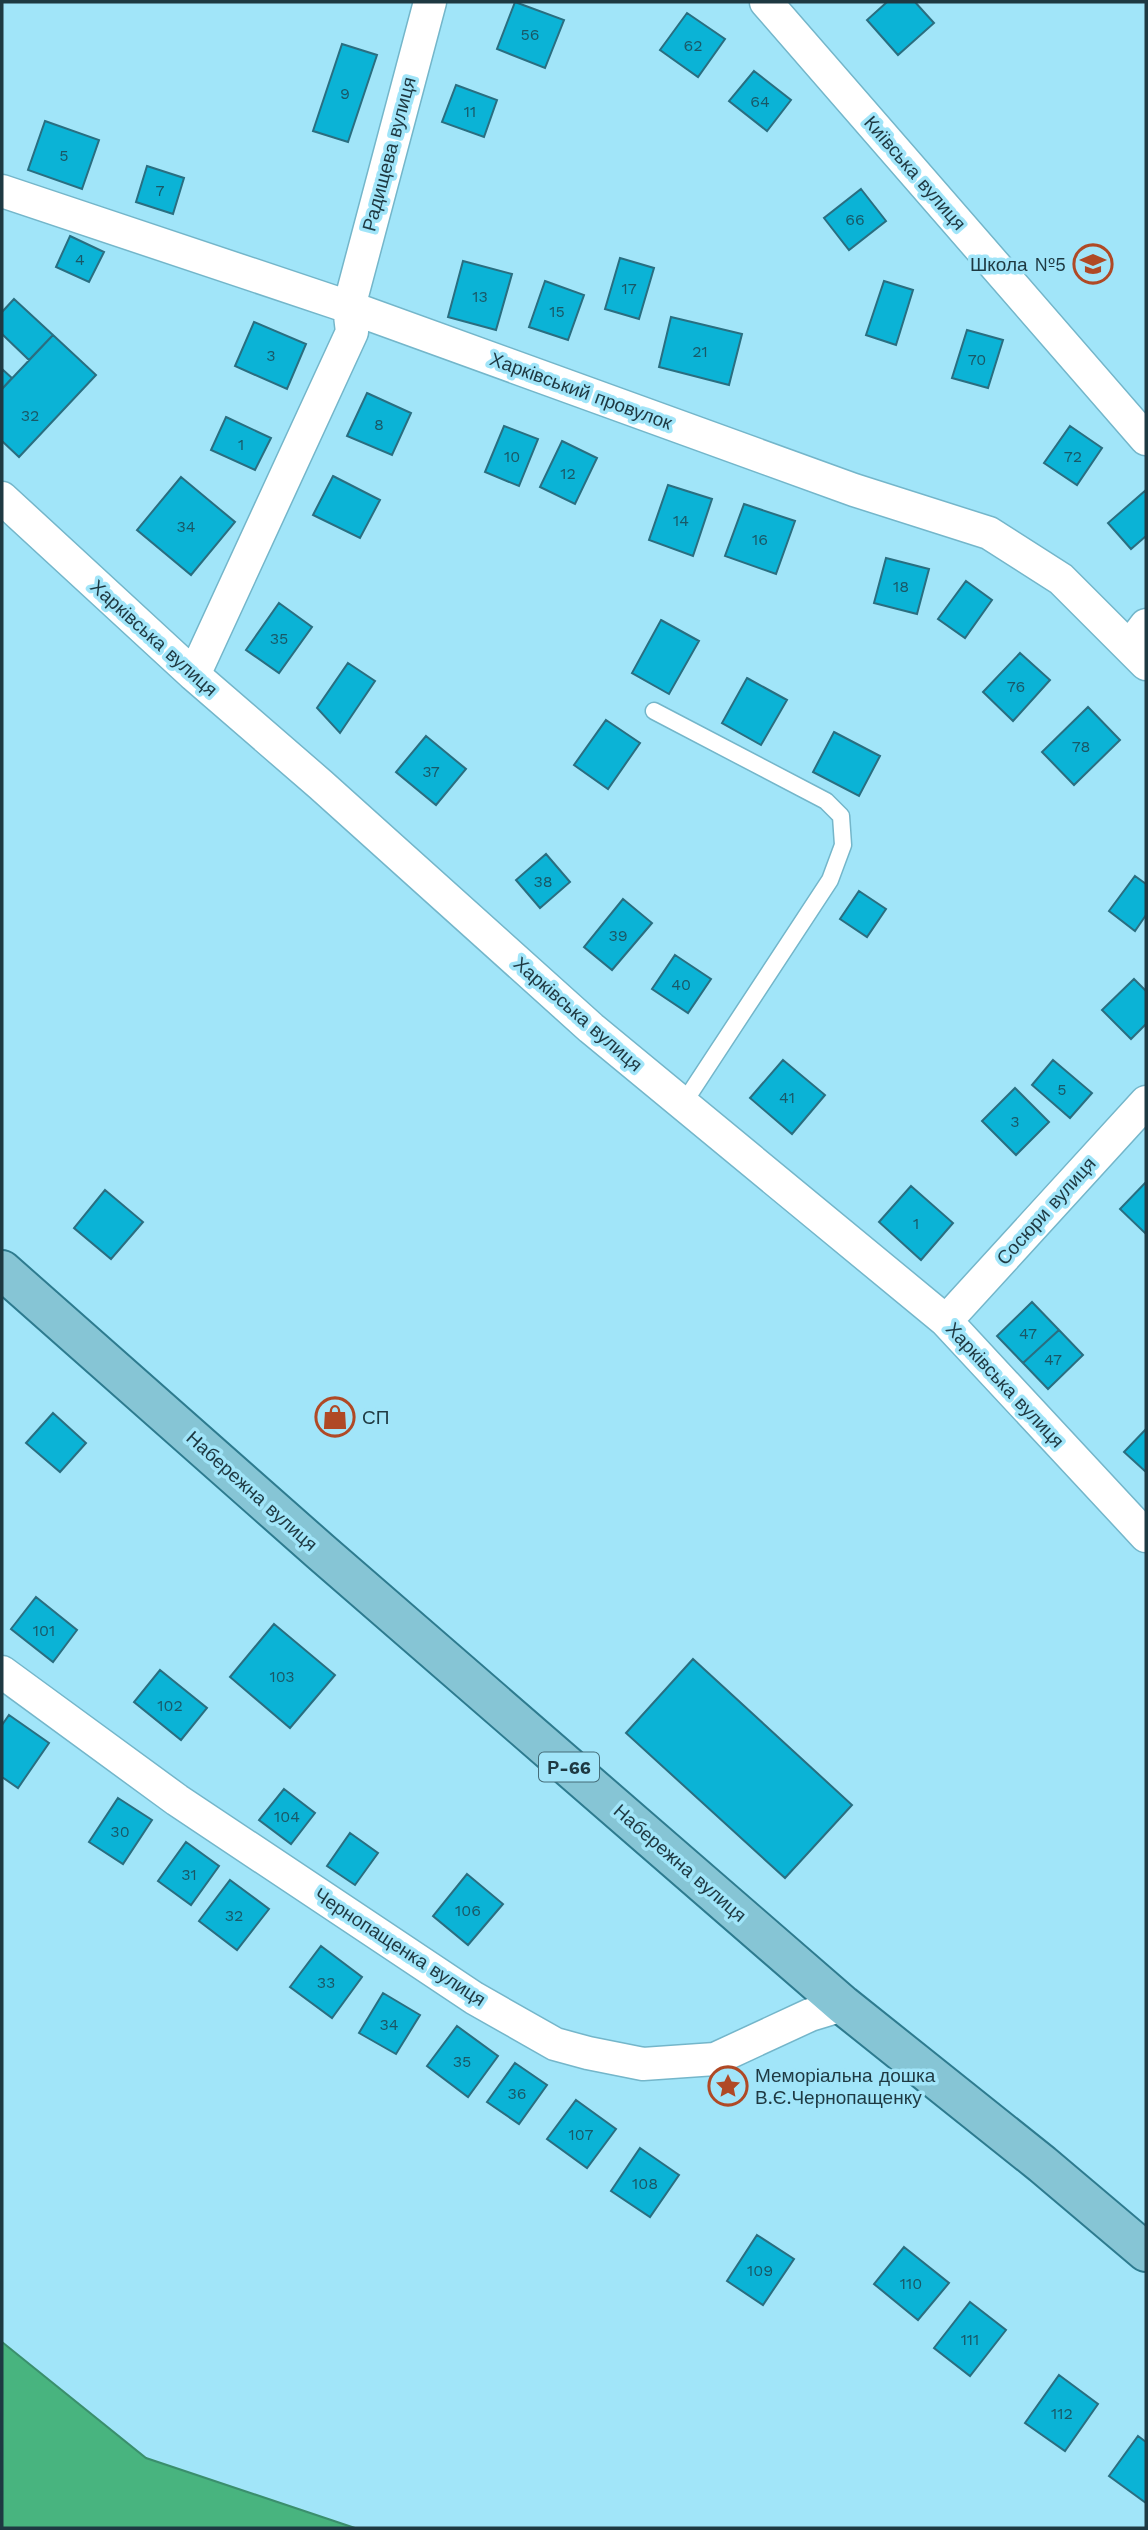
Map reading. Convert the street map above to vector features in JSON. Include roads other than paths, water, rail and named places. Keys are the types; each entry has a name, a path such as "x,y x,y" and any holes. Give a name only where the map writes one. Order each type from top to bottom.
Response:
{"main road":[{"name":"Набережна вулиця","path":"2,1270 331,1562 843,2004 1042,2164 1146,2252"}],"street":[{"name":"Радищева вулиця","path":"194,675 352,332 349,307 430,2"},
{"name":"Київська вулиця","path":"766,2 1146,439"},
{"name":"Харківський провулок","path":"2,191 349,307 854,490 989,533 1061,579 1140,645"},
{"name":"Харківська вулиця","path":"2,498 194,675 332,794 591,1028 946,1321 1146,1536"},
{"name":"Сосюри вулиця","path":"946,1321 1146,1102"},
{"name":"Чернопащенка вулиця","path":"2,1672 189,1807 474,1998 555,2044 643,2064 715,2059 810,2015 843,2004"}],"lane":[{"path":"654,711 826,801 841,816 843,845 830,880 683,1104"}],"place":[{"name":"Школа №5","path":"1093,264"},
{"name":"СП","path":"335,1417"},
{"name":"Меморіальна дошка В.Є.Чернопащенку","path":"728,2086"}]}
